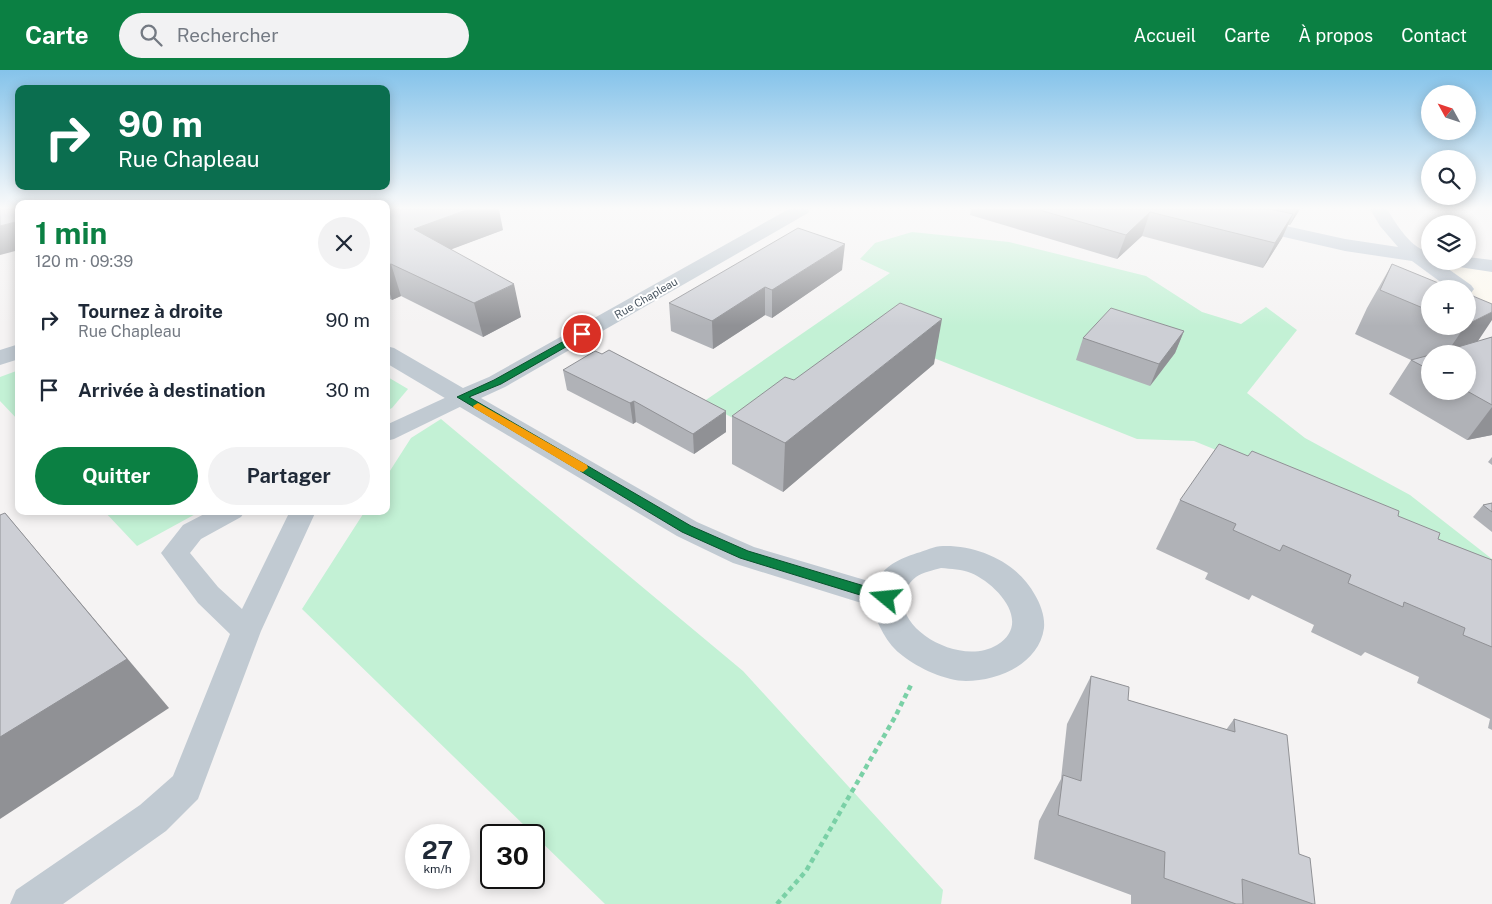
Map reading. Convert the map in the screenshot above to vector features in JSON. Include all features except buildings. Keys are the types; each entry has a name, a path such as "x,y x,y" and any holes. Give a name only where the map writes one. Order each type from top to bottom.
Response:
{"street":[{"name":"Rue Chapleau","path":"462,397 497,382 733,248"},
{"path":"1364,248 1421,257"},
{"path":"1476,264 1492,266"},
{"path":"1441,270 1453,280"},
{"path":"0,358 15,352"},
{"path":"390,355 687,529 744,555 886,598"}],"lane":[{"path":"390,432 462,397"},
{"path":"224,515 192,532 175,553 208,595 246,631"},
{"path":"30,904 153,818 186,787 246,631 300,515"}],"path":[{"path":"777,904 806,871 895,717"}],"shaded area":[{"path":"1476,264 1492,266 1492,307 1476,296 1476,280 1452,280 1437,270 1476,270"}],"green space":[{"path":"870,248 1033,248 1146,276 1202,312 1241,324 1266,307 1297,330 1247,393 1305,438 1410,495 1492,559 1492,562 1194,441 1137,439 886,339 759,432 703,402 890,273 860,259"},
{"path":"15,371 15,417 0,401 0,377"},
{"path":"390,378 408,389 390,409"},
{"path":"441,419 743,671 943,890 941,904 605,904 545,846 545,824 523,824 302,609 362,515 390,515 390,471 411,438"},
{"path":"108,515 194,515 137,546"}],"slow traffic":[{"path":"478,406 583,468"}],"route":[{"path":"582,334 497,382 462,397 687,529 744,555 886,598"}]}
